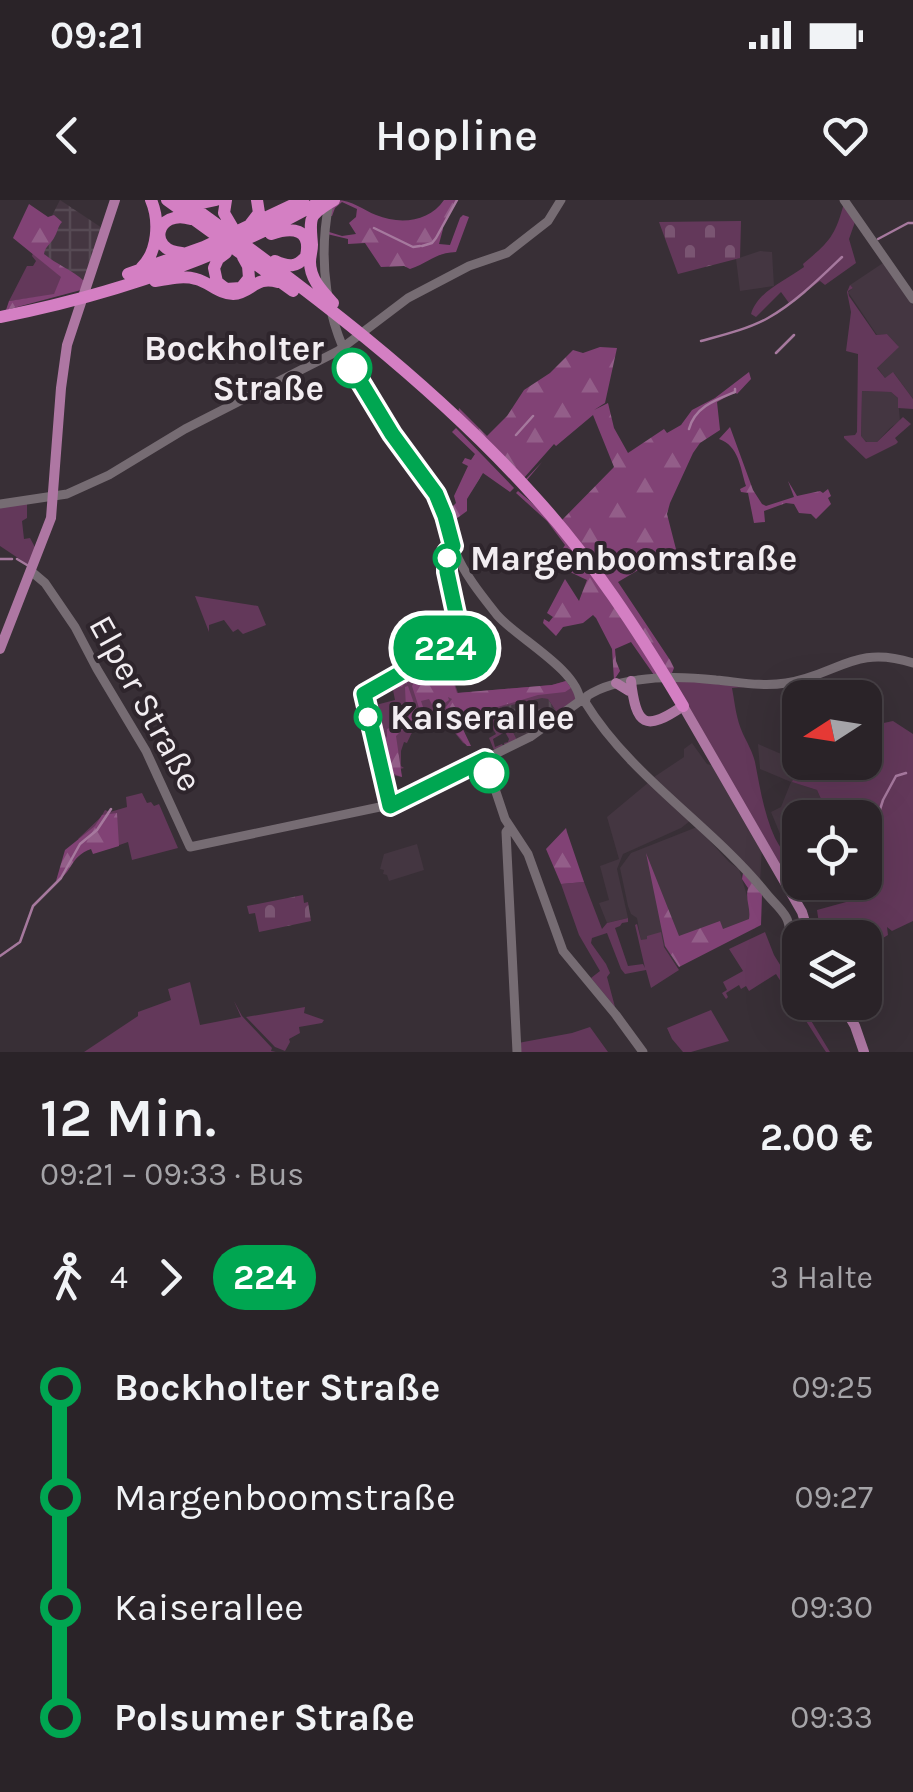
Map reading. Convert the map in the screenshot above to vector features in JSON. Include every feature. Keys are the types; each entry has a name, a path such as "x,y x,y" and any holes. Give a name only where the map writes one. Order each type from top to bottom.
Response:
{"highway":[{"path":"84,295 142,267 150,257 156,226 151,200"},
{"path":"167,200 225,247 338,319"},
{"path":"175,200 380,350"},
{"path":"183,200 326,305 380,350 472,433 534,496 606,587 661,669 681,708"},
{"path":"192,200 247,234 288,230 306,238 308,252 301,262 292,266 275,261"},
{"path":"192,200 216,200"},
{"path":"226,200 224,213 424,393 547,512"},
{"path":"247,234 259,212 257,200"},
{"path":"148,282 225,247 303,200"},
{"path":"247,234 314,200"},
{"path":"329,203 311,219 310,266 338,319"},
{"path":"247,234 329,203"},
{"path":"200,224 184,217 172,218 161,227 160,242 176,253 225,247"},
{"path":"128,274 225,247"},
{"path":"84,295 225,247"},
{"path":"0,315 182,278 194,278 232,294 265,280 287,287"}],"main road":[{"path":"0,650 51,518 47,496 55,474 68,345 115,200"},
{"path":"626,684 642,718 655,722 681,708 695,724 804,920"},
{"path":"852,1020 864,1052"}],"street":[{"path":"51,518 57,501 67,494 342,348 408,298 469,266 507,253 548,221 561,200"},
{"path":"848,200 913,299"},
{"path":"329,203 324,249 328,292 338,319 342,348 392,434 436,494 465,570 500,618 554,663 612,740 731,854 788,920"},
{"path":"0,504 67,494"},
{"name":"Elper Straße","path":"32,572 75,627 146,751 190,847 390,806 485,759"},
{"path":"643,1052 562,950 528,854 509,828 485,759 540,731 605,685 675,676 772,685 800,680 862,658 888,657 913,663"},
{"path":"509,828 506,835 517,1052"}],"shaded area":[{"path":"60,200 102,228 82,287 33,253"},
{"path":"760,251 772,252 774,286 740,291 736,259"},
{"path":"883,263 913,305 913,399 894,373 885,378 877,367 898,346 887,334 877,335 848,292 853,288 850,285"},
{"path":"862,391 891,392 898,398 900,421 877,442 861,437"},
{"path":"539,697 548,699 558,714 517,740 510,725 522,719 508,721 502,707"},
{"path":"692,743 707,764 714,766 762,847 760,883 654,777 684,757 684,749"},
{"path":"758,744 782,754 782,778 760,769"},
{"path":"786,780 817,790 821,800 784,800 791,782"},
{"path":"649,782 690,821 623,854 617,869 628,918 607,923 599,903 609,900 600,866 619,859 607,817"},
{"path":"782,804 782,839 771,812"},
{"path":"697,827 739,869 756,926 677,966 664,946 647,939 641,941 620,868 631,853"},
{"path":"417,844 424,870 389,881 380,869 384,854"}],"green space":[{"path":"337,200 385,218 413,220 430,213 444,200 458,200 442,226 439,244 450,245 460,218 469,217 456,252 410,269 381,267 365,243 348,244 348,239 327,234 326,231 342,236 356,234 349,223 356,217 357,209 342,202 328,216"},
{"path":"844,203 855,222 849,239 856,263 789,303 781,292 756,317 751,314 766,293 804,267 825,244"},
{"path":"29,204 62,222 44,254 84,281 81,290 6,310 9,301 54,294 61,277 13,238"},
{"path":"741,221 740,258 678,274 659,222"},
{"path":"33,253 62,277 54,295 9,301 27,266 36,261"},
{"path":"850,285 853,288 848,291 849,296 876,335 887,334 899,347 877,368 885,378 893,372 913,399 913,409 898,408 898,398 891,392 862,391 861,436 866,442 877,442 903,417 911,424 895,438 896,444 866,459 844,438 857,432 858,354 846,351 851,312 847,292"},
{"path":"600,347 617,348 605,403 594,410 608,403 614,428 628,453 664,429 667,433 681,425 692,410 749,372 751,379 737,394 717,402 720,430 700,443 693,453 670,503 667,514 679,561 672,568 645,566 618,582 670,660 672,673 667,674 523,482 542,462 527,480 562,520 614,467 593,415 554,444 523,479 458,414 459,408 487,436 507,416 524,390 550,373 573,350 583,353"},
{"path":"730,427 762,504 794,497 788,481 797,496 828,489 831,504 816,519 786,503 764,511 765,522 754,523 748,493 740,489 746,486 738,458 719,439"},
{"path":"456,428 514,488 510,492 483,473 467,499 467,511 456,519 451,508 468,466 462,463 475,454 452,432"},
{"path":"518,491 578,553 661,674 654,675 631,642 615,649 620,671 614,680 612,649 593,615 583,623 563,627 556,636 543,623 553,617 547,613 565,579 579,601 587,580 570,572 559,555 565,545"},
{"path":"27,502 27,518 22,521 24,539 30,538 37,551 30,566 0,546 0,508"},
{"path":"195,596 258,606 266,625 243,634 238,629 233,632 224,620 209,625 209,632"},
{"path":"444,651 458,693 566,681 576,701 558,714 548,699 542,698 502,707 508,721 519,716 522,719 510,726 517,740 505,746 509,739 505,732 493,739 495,747 504,747 494,750 489,738 496,734 493,729 488,732 489,721 481,724 475,713 459,721 470,746 442,717 430,722 431,727 428,724 416,729 404,742 402,777 385,776 368,707 395,700 391,680"},
{"path":"443,652 457,693 566,681 571,688 488,707 485,711 471,711 459,721 471,746 467,746 444,719 452,699 448,697 435,710 429,699 421,701 429,713 421,714 412,686 417,678 414,670 406,674 407,684 393,688 391,680"},
{"path":"671,679 744,687 732,688 737,717 754,759 771,829 782,850 782,871"},
{"path":"408,686 420,721 396,736 402,777 393,771 385,776 375,734 382,732 387,738 387,729 408,720"},
{"path":"893,721 913,734 913,921 892,931 887,927 888,935 882,939 882,920 818,920 817,910 853,900 882,900 882,800 821,800 817,790 792,782 882,780 882,723"},
{"path":"142,793 147,803 159,804 178,848 132,860 128,842 108,849 78,839 105,810 127,807 126,797"},
{"path":"117,813 119,846 93,854 91,849 84,852 56,881 65,850 95,826 102,815"},
{"path":"566,828 584,882 561,884 546,849"},
{"path":"646,853 679,936 720,921 723,929 749,919 748,888 743,873 762,894 761,925 679,967 665,946"},
{"path":"584,882 602,929 607,923 628,918 628,922 615,928 628,966 643,964 645,968 637,924 641,940 661,932 664,947 679,970 651,988 646,970 625,974 621,969 607,933 592,938 591,943 610,973 607,977 615,1007 591,978 600,971 579,935 561,884"},
{"path":"303,895 311,921 259,932 255,913 249,914 247,906"},
{"path":"765,932 782,968 782,983 776,974 749,991 739,985 726,993 726,999 723,982 743,971 729,949"},
{"path":"190,982 200,1025 241,1017 234,1001 242,1016 276,1052 84,1052 138,1016 138,1012 171,1000 168,989"},
{"path":"305,1007 304,1013 324,1020 299,1027 300,1033 289,1039 285,1051 275,1047 246,1017"},
{"path":"711,1010 729,1041 683,1052 667,1028"},
{"path":"805,1020 811,1020 830,1052 826,1052"},
{"path":"590,1027 608,1052 518,1052 518,1043"}],"waterway":[{"path":"422,246 436,238 457,200"},
{"path":"878,239 913,223"},
{"path":"374,228 413,247 420,246"},
{"path":"701,341 768,318 842,257"},
{"path":"776,353 794,335"},
{"path":"689,429 701,410 735,389"},
{"path":"516,435 533,416"},
{"path":"0,559 12,559"},
{"path":"17,559 27,565"},
{"path":"882,803 896,776 906,773"},
{"path":"0,956 20,942 33,906 61,878 80,844 97,830 111,809"}],"bus line":[{"name":"224","path":"352,368 443,509 453,546 447,552 447,572 463,646 445,648 363,696 390,806 485,759 489,773"}],"place":[{"name":"Bockholter Straße","path":"352,368"},
{"name":"Margenboomstraße","path":"447,558"},
{"name":"Kaiserallee","path":"368,717"}]}
